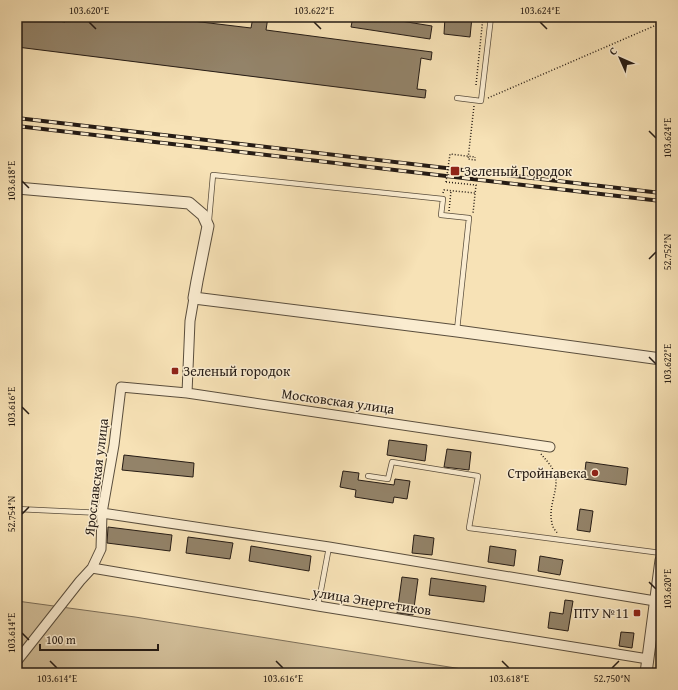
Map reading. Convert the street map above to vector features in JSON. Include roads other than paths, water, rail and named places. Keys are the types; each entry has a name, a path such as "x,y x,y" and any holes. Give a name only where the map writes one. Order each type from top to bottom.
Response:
{"street":[{"path":"17,188 189,203 203,215 208,226 190,321 187,393"},
{"path":"194,298 457,331 661,359"},
{"name":"Московская улица","path":"121,387 187,393 550,447"},
{"name":"Ярославская улица","path":"17,661 75,587 92,568 101,549 102,514 114,445 121,387"},
{"path":"102,514 329,547 655,601"},
{"path":"646,673 661,560"},
{"name":"улица Энергетиков","path":"92,568 648,659"}],"lane":[{"path":"457,98 481,101 491,17"},
{"path":"208,226 214,176 443,199 441,215 469,218 457,331"},
{"path":"368,476 388,479 392,462 478,476 469,528 661,553"},
{"path":"17,509 102,514"},
{"path":"318,606 329,547"}],"railway":[{"path":"17,118 661,193"},
{"path":"17,126 661,201"}],"place":[{"name":"Зеленый Городок","path":"455,171"},
{"name":"Зеленый городок","path":"175,371"},
{"name":"Стройнавека","path":"595,473"},
{"name":"ПТУ №11","path":"637,613"}]}
